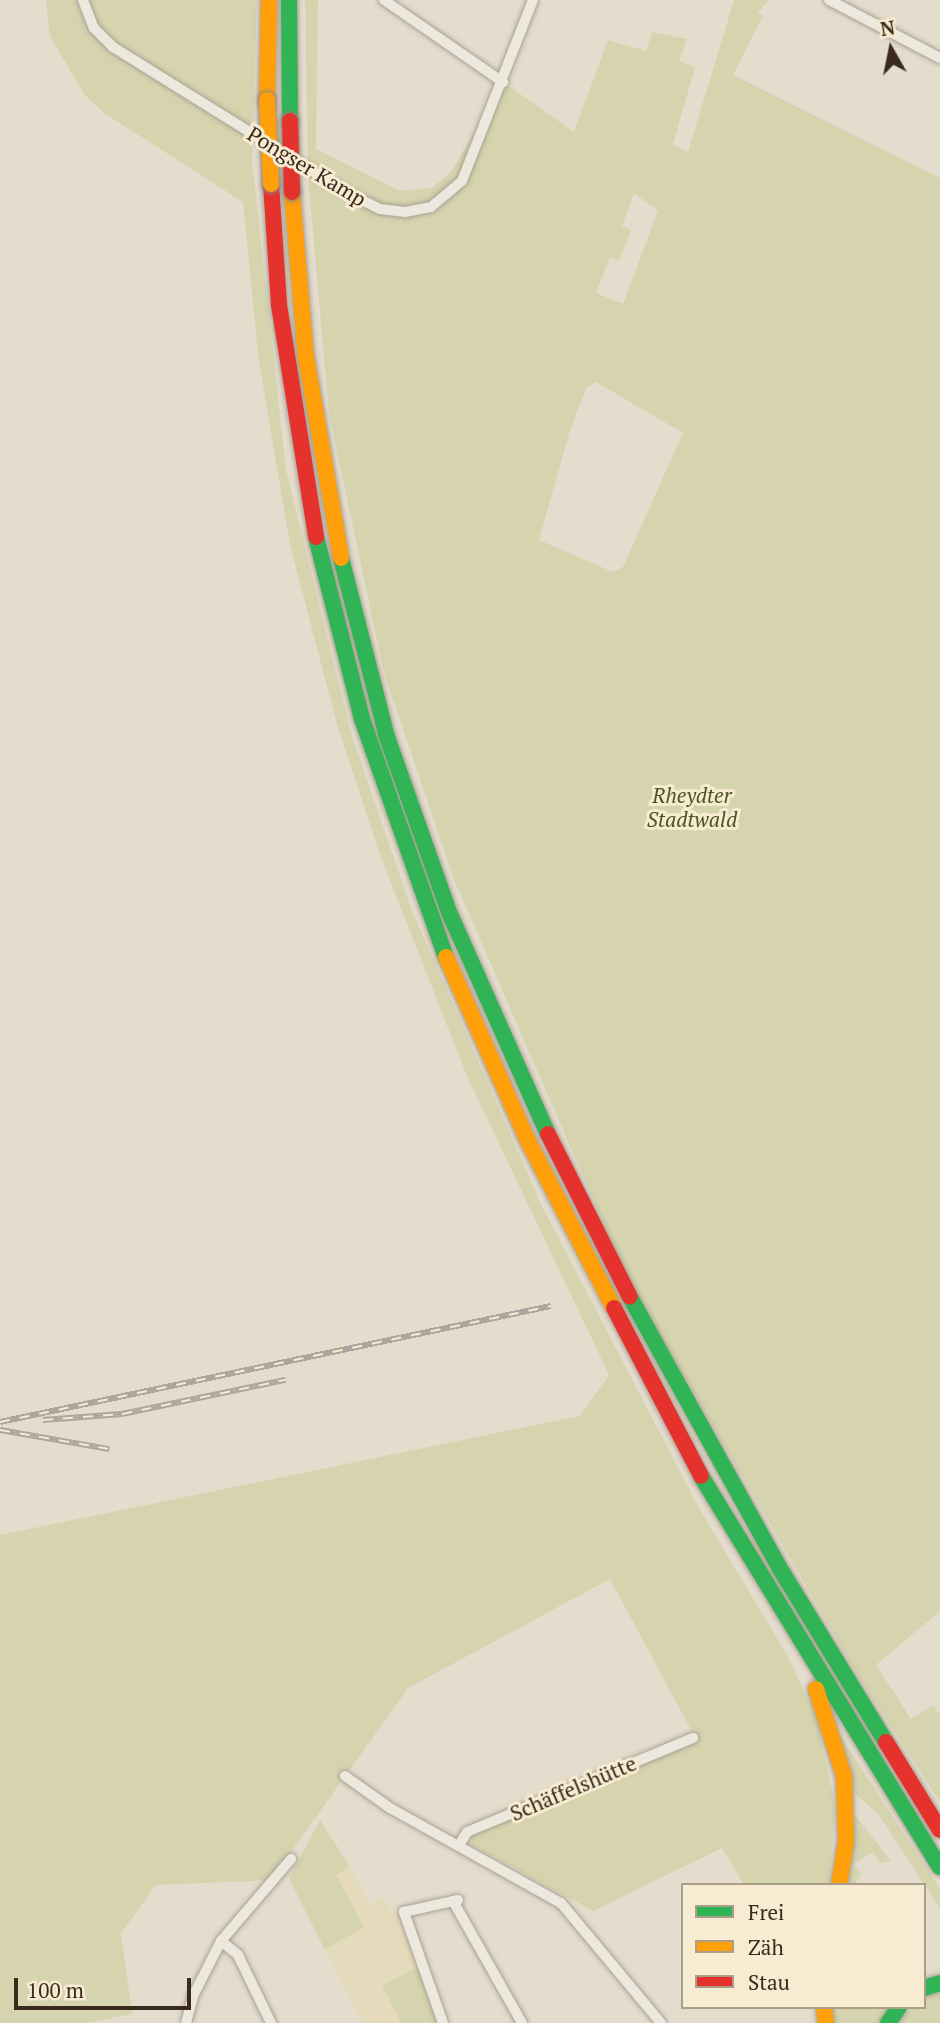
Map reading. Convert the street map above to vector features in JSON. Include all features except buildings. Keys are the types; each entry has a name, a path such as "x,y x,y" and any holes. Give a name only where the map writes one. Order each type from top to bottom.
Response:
{"highway":[{"path":"269,0 267,100 279,305 309,511 332,613 398,834 487,1053 588,1264 774,1601 940,1867"},
{"path":"289,0 292,192 306,357 343,569 387,737 449,912 529,1095 632,1301 779,1567 940,1830"},
{"path":"774,1601 839,1748 846,1816 839,1883"}],"street":[{"name":"Pongser Kamp","path":"83,0 94,28 113,47 309,170 393,212 431,207 453,191 474,155 533,0"},
{"path":"384,0 503,82"},
{"path":"829,0 940,58"},
{"name":"Schäffelshütte","path":"458,1845 467,1832 693,1738"},
{"path":"345,1776 390,1808 561,1903 661,2023"},
{"path":"186,2023 194,1994 221,1941 291,1859"},
{"path":"443,2023 404,1912 456,1900 522,2023"},
{"path":"221,1941 239,1955 271,2023"}],"shaded area":[{"path":"350,1867 369,1904 384,1897 392,1912 396,1910 419,1967 383,1985 401,2023 362,2023 325,1950 364,1927 336,1875"}],"green space":[{"path":"46,0 257,0 252,161 286,470 351,733 411,908 539,1200 699,1508 787,1655 816,1716 835,1806 829,1883 743,1883 722,1848 593,1911 470,1844 472,1833 695,1737 610,1579 408,1688 271,1880 156,1885 121,1933 132,2014 86,2023 0,2023 0,1535 580,1416 609,1375 467,1076 380,855 337,724 290,545 258,355 243,202 104,113 84,94 50,36"},
{"name":"Rheydter Stadtwald","path":"305,0 318,0 316,149 400,191 432,188 452,171 503,82 574,132 608,40 646,51 652,32 687,39 679,61 695,67 673,144 688,152 734,0 769,0 758,12 763,16 733,75 940,178 940,1611 876,1665 911,1719 933,1705 940,1715 940,1802 859,1677 628,1279 455,882 384,673 329,414 308,175","holes":["634,193 658,211 623,304 596,293 610,257 619,261 631,230 622,226","596,382 683,433 623,567 613,572 539,540 569,433 586,388"]},
{"path":"835,1728 940,1889 940,1908 879,1815 850,1789"},
{"path":"850,1809 891,1861 880,1863 873,1852 854,1864 861,1875 855,1883 845,1883"},
{"path":"320,1820 350,1867 336,1875 364,1927 325,1950 289,1878"},
{"path":"419,1967 440,2023 401,2023 382,1985"},
{"path":"940,1992 940,2023 898,2023 910,2009 926,2009 926,1997"},
{"path":"827,2009 891,2009 882,2023 829,2023"}],"railway":[{"path":"0,1422 551,1306"},
{"path":"43,1420 122,1414 285,1380"},
{"path":"0,1430 109,1449"}],"traffic: fast":[{"path":"289,0 290,121"},
{"path":"316,537 362,719 446,957"},
{"path":"341,558 387,737 449,912 548,1134"},
{"path":"630,1297 779,1567 886,1742"},
{"path":"701,1476 940,1867"},
{"path":"926,1987 940,1983"},
{"path":"888,2023 898,2009"}],"traffic: slow":[{"path":"267,100 269,0"},
{"path":"267,100 271,184"},
{"path":"292,192 306,357 341,558"},
{"path":"446,957 527,1139 614,1308"},
{"path":"816,1689 844,1776 846,1841 839,1883"},
{"path":"824,2009 826,2023"}],"traffic: jam":[{"path":"290,121 292,192"},
{"path":"271,184 279,305 316,537"},
{"path":"548,1134 630,1297"},
{"path":"614,1308 701,1476"},
{"path":"886,1742 940,1830"}]}
